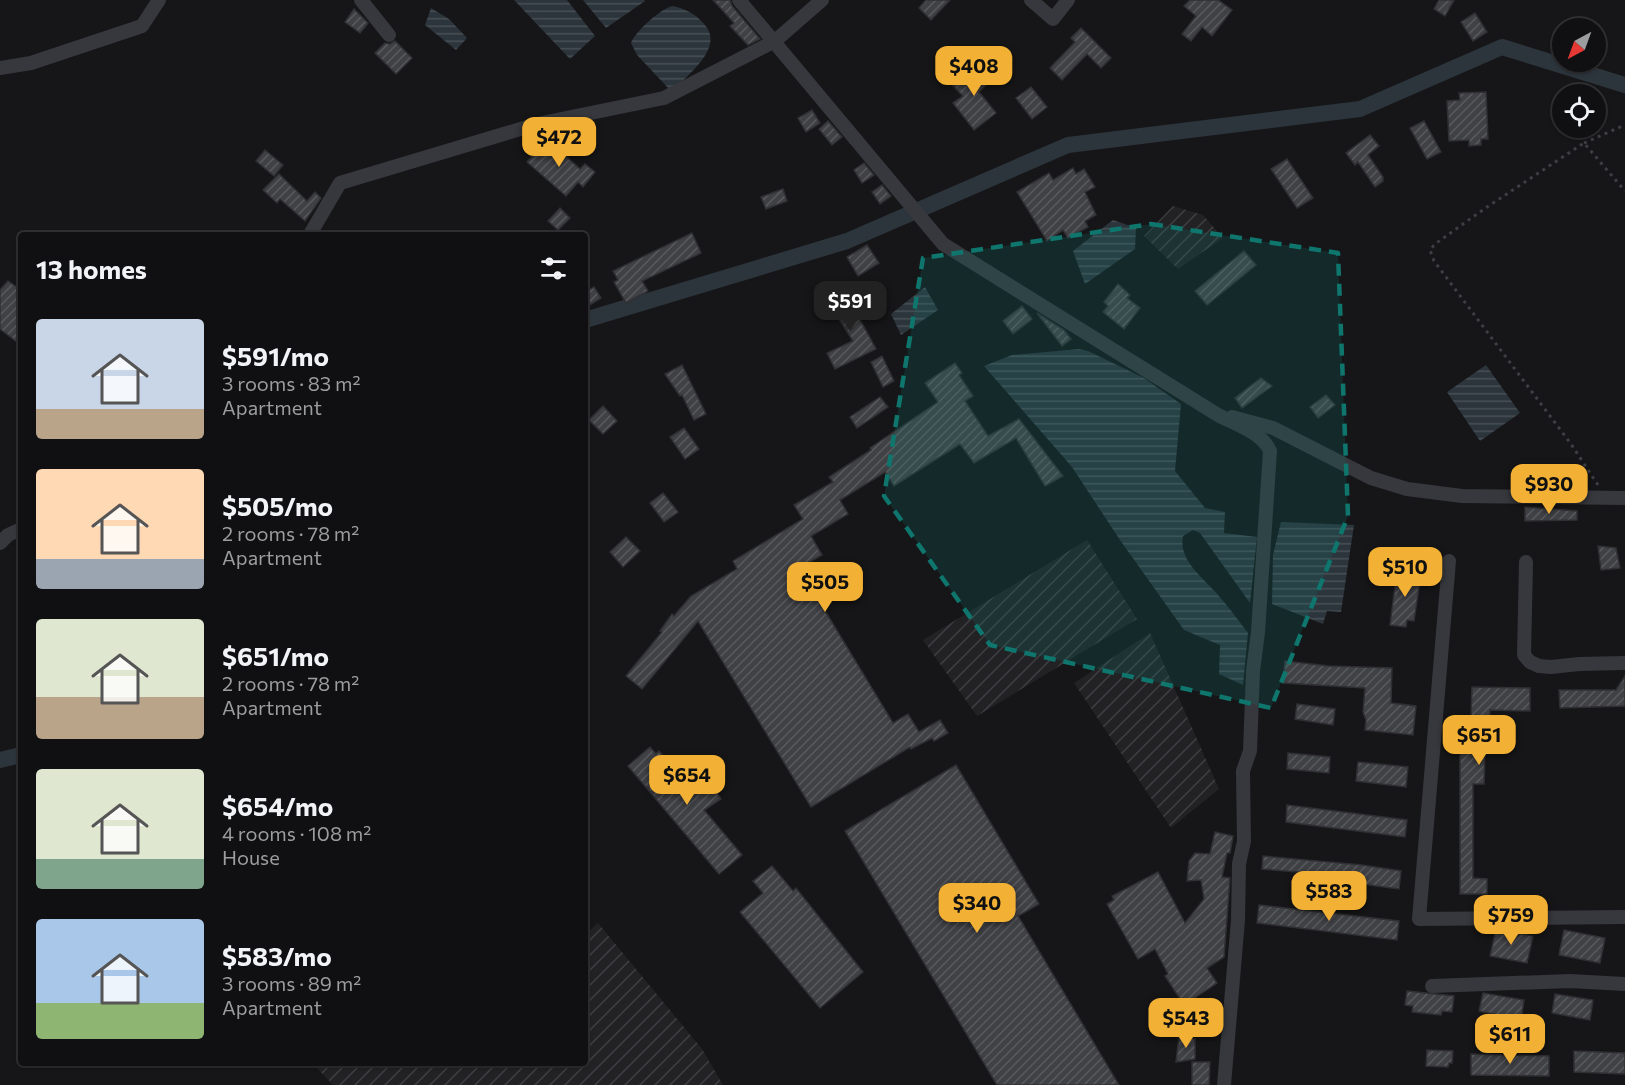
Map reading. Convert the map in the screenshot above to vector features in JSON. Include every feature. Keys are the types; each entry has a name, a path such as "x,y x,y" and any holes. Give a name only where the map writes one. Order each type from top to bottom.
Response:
{"street":[{"path":"0,68 31,63 142,26 159,0"},
{"path":"361,0 389,35"},
{"path":"739,0 943,244 1218,415 1259,437 1268,445 1270,451 1258,632 1253,671 1250,751 1243,771 1244,841 1239,864 1238,920 1224,1085"},
{"path":"311,232 340,183 537,124 664,98 775,41 822,0"},
{"path":"1031,0 1053,19 1068,0"},
{"path":"1218,415 1247,420 1273,428 1371,478 1407,489 1462,496 1625,498"},
{"path":"0,543 8,535 18,530"},
{"path":"1449,561 1419,919 1625,917"},
{"path":"1526,562 1524,655 1530,662 1539,666 1551,667 1625,663"},
{"path":"1432,986 1570,981 1625,984"}],"path":[{"path":"1607,499 1571,444 1434,261 1430,250 1487,207 1584,143 1625,125"},
{"path":"1584,143 1625,191"}],"highlighted area":[{"path":"1151,224 1338,253 1348,516 1271,708 990,645 884,496 923,258"}],"shaded area":[{"path":"514,0 567,0 595,36 570,59"},
{"path":"583,0 644,0 645,1 606,28"},
{"path":"673,6 690,12 702,21 710,34 710,42 702,60 674,90 670,90 637,55 631,43 649,21"},
{"path":"431,8 449,19 467,38 456,50 425,25"},
{"path":"1173,206 1203,215 1223,238 1178,269 1144,236"},
{"path":"1113,220 1136,228 1135,249 1085,284 1073,251"},
{"path":"925,287 938,310 901,335 891,314"},
{"path":"1079,349 1088,351 1144,378 1181,404 1175,471 1205,508 1225,512 1224,533 1257,537 1250,603 1200,533 1193,530 1183,536 1182,545 1193,568 1226,604 1248,633 1243,685 1219,674 1220,645 1184,630 1072,467 984,366 1012,355"},
{"path":"1486,365 1520,413 1480,441 1447,392"},
{"path":"1281,522 1354,525 1341,612 1327,611 1323,624 1272,604 1273,555"},
{"path":"1087,540 1137,619 977,716 923,640"},
{"path":"1150,633 1219,789 1171,828 1074,683"},
{"path":"598,923 702,1049 723,1085 333,1085 315,1066 588,1066 588,932"}],"building":[{"path":"713,0 730,0 732,6 760,39 748,45 730,26 734,23"},
{"path":"926,0 950,0 931,20 919,8"},
{"path":"1190,0 1218,0 1232,10 1212,36 1202,27 1191,41 1182,34 1196,16 1184,6"},
{"path":"1439,0 1454,0 1445,16 1434,9"},
{"path":"354,9 368,23 360,33 345,22"},
{"path":"1475,13 1487,32 1473,41 1461,22"},
{"path":"1081,28 1111,58 1101,68 1087,54 1062,80 1050,68 1075,42 1071,38"},
{"path":"395,41 412,58 396,74 375,53 385,43 390,44"},
{"path":"975,63 992,79 979,92 996,113 974,130 953,103 963,96 953,86"},
{"path":"1031,87 1047,107 1032,119 1016,98"},
{"path":"1486,92 1488,139 1481,139 1481,145 1469,146 1469,140 1449,141 1447,101 1460,100 1459,93"},
{"path":"812,110 820,123 806,132 798,118"},
{"path":"828,121 842,137 832,145 819,129"},
{"path":"1424,121 1441,152 1427,159 1410,128"},
{"path":"1370,135 1379,146 1368,155 1383,177 1383,181 1375,187 1358,162 1355,165 1346,153"},
{"path":"547,139 580,169 585,164 595,172 583,187 578,182 566,196 527,162"},
{"path":"265,150 283,165 274,176 256,161"},
{"path":"1287,159 1313,198 1297,208 1271,169"},
{"path":"864,163 874,175 862,183 854,170"},
{"path":"1073,168 1076,174 1084,169 1095,187 1085,192 1096,215 1085,221 1088,227 1068,238 1063,230 1047,241 1017,192 1049,173 1053,180"},
{"path":"279,174 307,201 315,192 321,198 305,221 280,199 277,203 263,190"},
{"path":"882,185 891,196 880,204 872,192"},
{"path":"783,189 787,201 766,209 761,197"},
{"path":"560,208 570,218 558,230 548,221"},
{"path":"692,233 701,253 642,281 648,291 626,303 614,282 618,280 613,271"},
{"path":"867,245 879,263 858,276 847,257"},
{"path":"1244,251 1256,265 1207,305 1195,291"},
{"path":"8,281 18,288 18,343 0,329 0,290"},
{"path":"1118,284 1130,295 1127,298 1140,308 1124,329 1103,312 1108,306 1104,302"},
{"path":"594,287 601,298 588,306 588,290"},
{"path":"846,290 861,314 858,316 876,349 835,369 827,353 853,341 828,302"},
{"path":"1022,306 1032,319 1013,334 1003,321"},
{"path":"1037,313 1064,330 1071,339 1062,346"},
{"path":"882,356 894,381 883,387 871,362"},
{"path":"955,363 962,373 959,375 973,396 965,401 988,436 1019,419 1063,476 1045,486 1016,438 974,463 960,444 894,486 885,472 840,500 848,514 811,536 822,555 799,568 893,723 908,714 919,732 940,720 948,733 934,741 932,738 911,749 910,747 811,807 698,621 642,689 626,676 662,632 660,631 672,614 674,616 691,596 737,569 733,561 803,519 794,505 833,482 829,477 938,402 925,383"},
{"path":"682,365 706,414 694,420 682,395 680,396 665,374"},
{"path":"1261,378 1272,386 1242,408 1235,398"},
{"path":"1326,395 1335,405 1318,418 1310,407"},
{"path":"880,397 888,407 857,428 850,417"},
{"path":"603,406 617,421 603,434 589,420"},
{"path":"684,428 699,449 685,459 670,437"},
{"path":"663,493 678,512 664,522 650,503"},
{"path":"1525,507 1577,511 1577,520 1525,521"},
{"path":"626,537 640,551 623,567 610,552"},
{"path":"1598,546 1616,548 1620,568 1601,570"},
{"path":"1397,571 1421,574 1414,621 1407,620 1406,627 1390,625"},
{"path":"1285,661 1329,666 1392,668 1391,703 1416,706 1413,735 1365,730 1366,720 1363,712 1365,688 1283,683"},
{"path":"1625,676 1625,706 1560,708 1559,690 1616,690"},
{"path":"1472,687 1530,688 1530,711 1490,710 1484,784 1473,784 1473,878 1487,879 1487,894 1460,894 1458,718 1471,718"},
{"path":"1297,704 1335,709 1333,725 1295,719"},
{"path":"650,747 656,754 659,751 690,782 704,773 721,799 704,810 742,855 719,874 628,766"},
{"path":"1288,753 1330,757 1329,773 1287,769"},
{"path":"1358,762 1408,767 1406,787 1356,781"},
{"path":"956,765 1039,904 1018,916 1119,1085 997,1085 845,831"},
{"path":"1287,805 1407,820 1405,837 1286,822"},
{"path":"1215,832 1233,836 1222,877 1230,878 1224,957 1207,968 1217,983 1184,1005 1165,976 1168,974 1155,949 1138,959 1107,904 1114,900 1112,896 1158,872 1185,923 1204,899 1201,880 1187,881 1189,861 1195,853 1210,854"},
{"path":"1263,856 1401,871 1399,889 1309,877 1310,873 1262,869"},
{"path":"772,866 793,891 796,888 863,972 820,1008 740,912 763,893 753,881"},
{"path":"1259,905 1399,921 1397,940 1257,923"},
{"path":"1496,929 1533,936 1527,963 1490,956"},
{"path":"1564,930 1605,938 1600,963 1559,955"},
{"path":"1407,991 1454,996 1452,1012 1442,1011 1441,1015 1412,1012 1413,1006 1405,1005"},
{"path":"1483,993 1524,1000 1521,1020 1479,1011"},
{"path":"1555,994 1593,1000 1590,1020 1552,1013"},
{"path":"1179,1036 1195,1039 1195,1059 1176,1062"},
{"path":"1427,1050 1453,1051 1452,1063 1449,1063 1448,1067 1426,1066"},
{"path":"1574,1051 1625,1053 1625,1074 1574,1072"},
{"path":"1471,1054 1549,1056 1549,1076 1471,1075"},
{"path":"1192,1062 1210,1062 1209,1085 1192,1085"}],"waterway":[{"path":"588,319 847,241 1068,145 1360,109 1502,47 1625,85"},
{"path":"0,760 18,756"}]}
